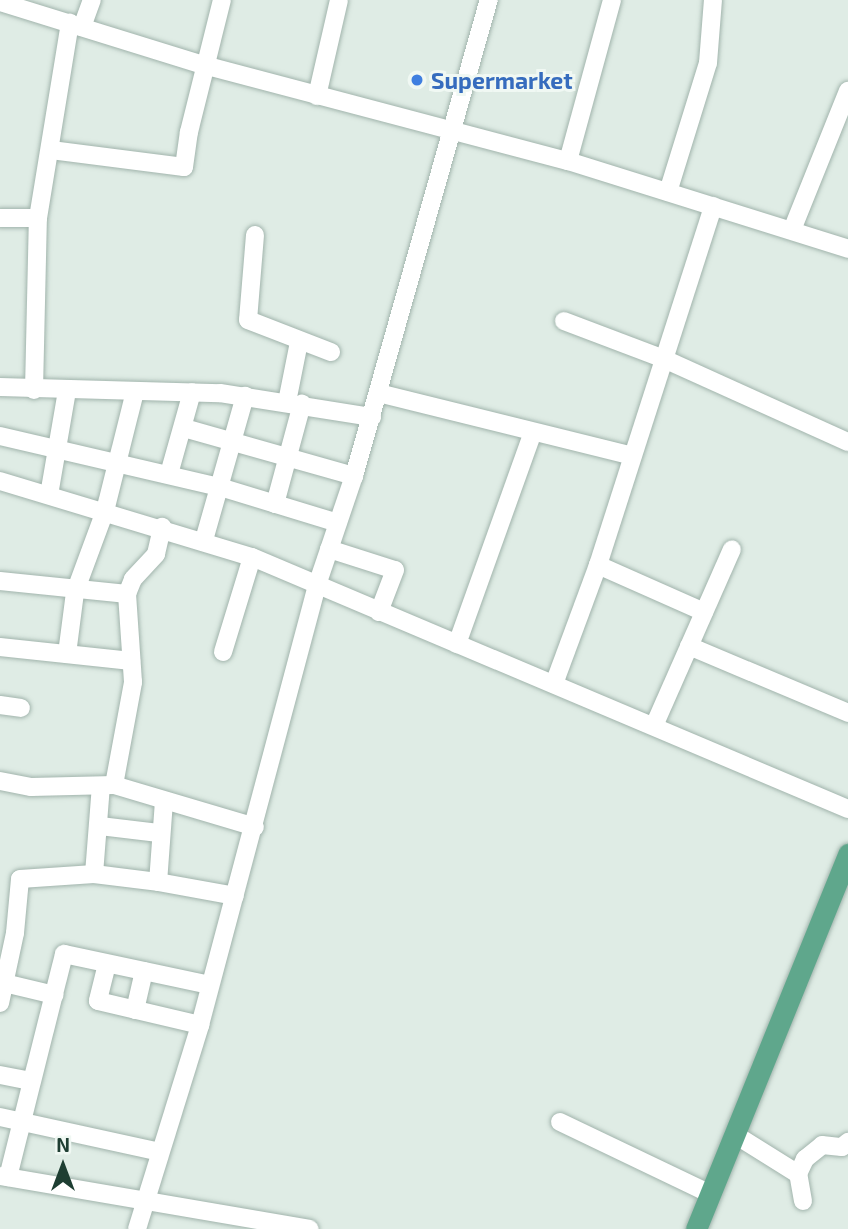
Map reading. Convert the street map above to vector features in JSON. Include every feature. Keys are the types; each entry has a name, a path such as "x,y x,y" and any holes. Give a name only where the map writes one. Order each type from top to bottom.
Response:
{"main road":[{"path":"696,1229 848,854"}],"street":[{"path":"34,390 38,219 76,25 92,0"},
{"path":"51,150 184,167 204,65 222,0"},
{"path":"317,96 340,0"},
{"path":"137,1229 201,1026 317,585 372,417 489,0"},
{"path":"568,161 612,0"},
{"path":"668,192 704,79 713,0"},
{"path":"2,5 204,65 568,161 848,249"},
{"path":"792,230 848,91"},
{"path":"554,684 598,565 713,206"},
{"path":"0,218 38,219"},
{"path":"255,234 248,320 299,342 331,352"},
{"path":"564,321 664,359 848,442"},
{"path":"275,504 289,457 299,342"},
{"path":"0,387 245,396 372,417"},
{"path":"49,495 59,450 67,391"},
{"path":"66,654 75,592 105,511 135,392"},
{"path":"169,474 192,392"},
{"path":"378,393 632,456"},
{"path":"204,540 245,396"},
{"path":"184,428 354,476"},
{"path":"457,644 533,432"},
{"path":"0,436 220,486 338,523"},
{"path":"0,481 162,527 252,557 848,809"},
{"path":"94,874 107,786 133,689 127,594 133,579 156,554 162,527"},
{"path":"329,550 396,570 379,612"},
{"path":"654,726 732,550"},
{"path":"223,652 252,557"},
{"path":"598,565 704,612"},
{"path":"0,581 75,592 127,594"},
{"path":"689,646 848,713"},
{"path":"0,647 131,661"},
{"path":"0,705 21,708"},
{"path":"0,780 32,787 107,786 255,827"},
{"path":"158,882 159,833 164,801"},
{"path":"100,826 159,833"},
{"path":"0,1003 8,932 9,882 24,876 94,874 235,896"},
{"path":"210,985 64,954 4,1176 146,1203 309,1229"},
{"path":"107,964 98,1001 201,1026"},
{"path":"135,1010 144,971"},
{"path":"2,983 54,995"},
{"path":"0,1075 31,1081"},
{"path":"0,1117 160,1152"},
{"path":"560,1122 710,1194"},
{"path":"734,1134 798,1174"},
{"path":"803,1201 798,1174 807,1156 822,1145 844,1147 848,1142"}],"place":[{"name":"Supermarket","path":"417,80"}]}
